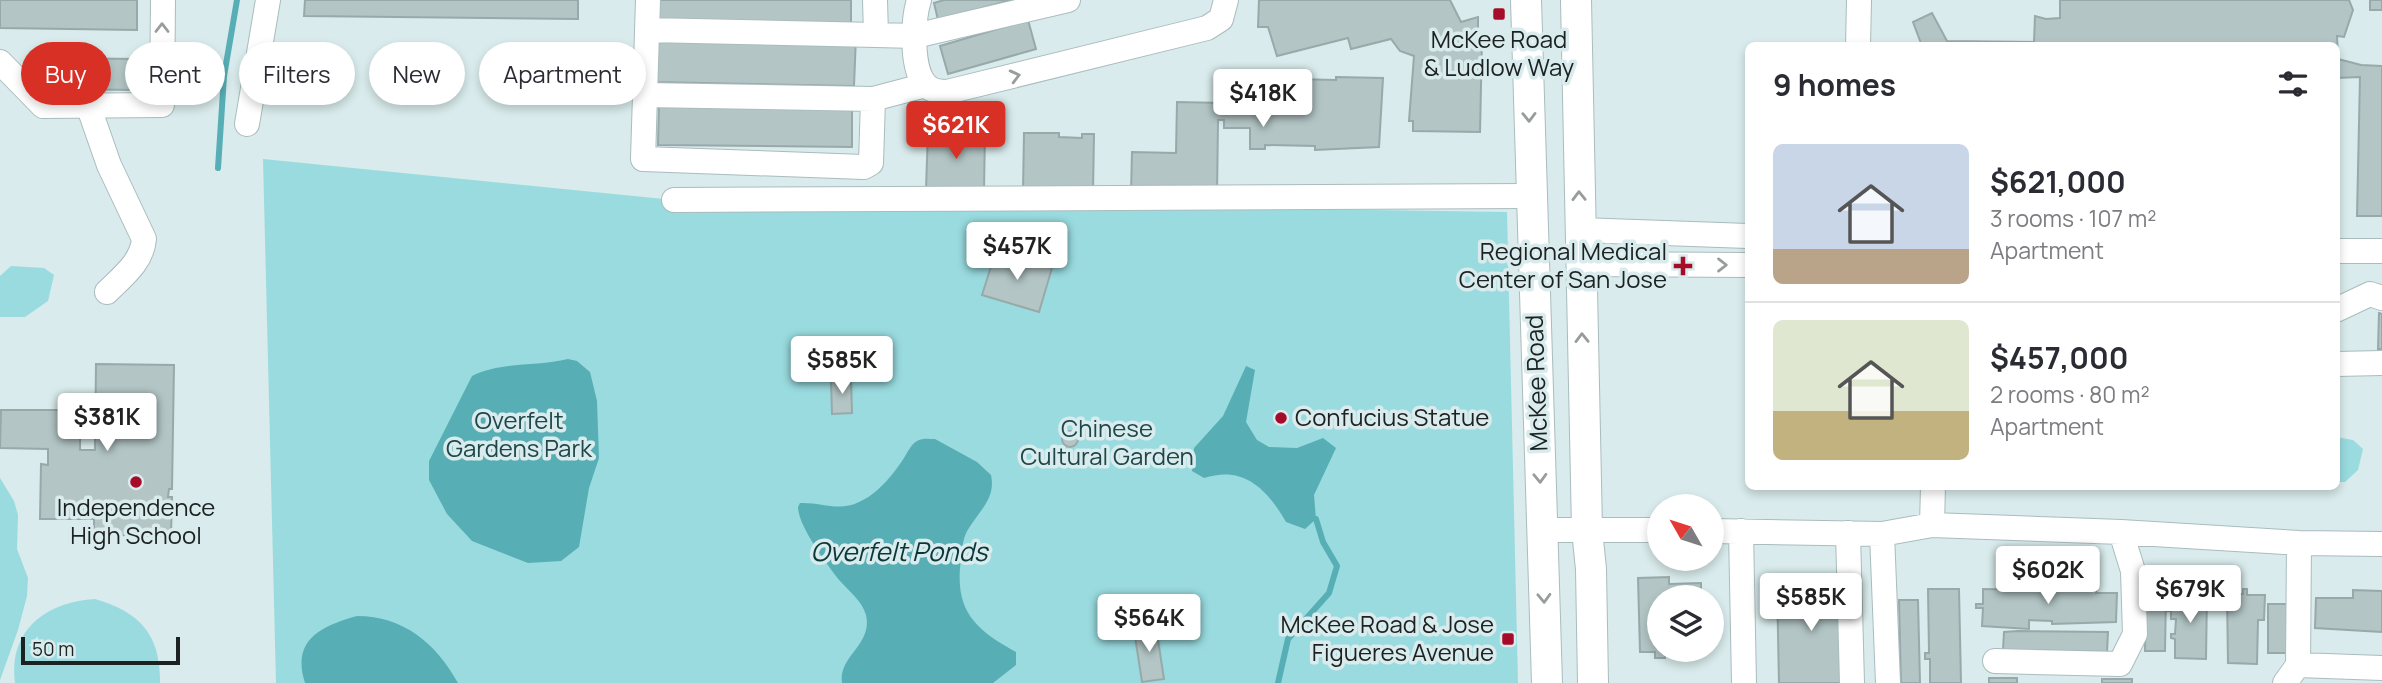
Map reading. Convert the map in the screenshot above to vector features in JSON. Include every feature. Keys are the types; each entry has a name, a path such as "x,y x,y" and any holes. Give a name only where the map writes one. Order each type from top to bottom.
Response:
{"main road":[{"name":"McKee Road","path":"1526,0 1547,683"},
{"name":"McKee Road","path":"1576,0 1587,530 1591,569 1593,683"}],"street":[{"path":"111,105 162,105 163,0"},
{"path":"247,124 268,0"},
{"path":"646,62 648,0"},
{"path":"875,0 876,36"},
{"path":"919,0 914,52 920,76 926,85 937,92 947,92 1207,28 1221,19 1226,0"},
{"path":"647,30 915,36 1069,0"},
{"path":"1858,42 1859,0"},
{"path":"0,62 21,83"},
{"path":"646,95 873,99 926,85"},
{"path":"645,105 643,159 864,167 871,163 873,99"},
{"path":"42,105 88,105 109,165 144,239 143,252 137,261 107,292"},
{"path":"674,200 1531,196"},
{"path":"1580,230 1745,236"},
{"path":"2340,251 2382,251"},
{"path":"1581,264 1745,265"},
{"path":"2340,308 2370,295 2382,298"},
{"path":"2340,365 2382,363"},
{"path":"1932,524 1933,490"},
{"path":"1724,531 1882,534 1932,524 2299,543 2382,544"},
{"path":"1542,530 1647,530"},
{"path":"1741,531 1744,683"},
{"path":"1995,662 2059,673 2120,664 2135,634 2133,571 2121,532"},
{"path":"1849,533 1852,683"},
{"path":"1882,534 1888,683"},
{"path":"2299,543 2292,674 2382,668"}],"green space":[{"name":"Overfelt Gardens Park","path":"263,159 674,200 1507,212 1518,683 276,683"},
{"path":"11,266 44,268 54,275 48,301 25,317 0,317 0,276"},
{"path":"2340,438 2353,440 2363,449 2358,470 2345,482 2340,482"},
{"path":"0,478 14,501 18,515 17,549 28,578 27,596 18,630 0,680"},
{"path":"95,599 124,611 145,628 157,651 160,683 15,683 14,664 18,648 24,634 34,622 61,606"}],"water":[{"path":"568,359 577,361 590,372 597,401 599,458 589,488 579,547 561,561 528,563 472,541 447,514 429,480 429,461 472,376 496,368"},
{"path":"1246,366 1255,370 1246,422 1257,440 1269,447 1297,448 1323,438 1336,448 1314,495 1316,519 1305,529 1286,522 1271,499 1253,483 1231,475 1204,478 1192,471 1194,448 1223,416"},
{"name":"Overfelt Ponds","path":"935,439 977,462 991,475 989,497 964,539 961,592 964,605 978,626 1016,652 1016,665 993,683 842,683 845,665 865,634 866,615 859,601 814,546 799,515 798,507 800,503 844,506 859,502 883,484 916,441"},
{"path":"357,616 389,621 416,634 429,644 458,683 305,683 302,656 312,637 321,630"}],"building":[{"path":"0,0 137,0 137,30 0,28"},
{"path":"305,0 578,0 578,19 304,16"},
{"path":"658,0 851,0 851,23 657,21"},
{"path":"944,0 1011,0 938,20 934,3"},
{"path":"1259,0 1450,0 1461,22 1478,17 1478,39 1482,40 1480,132 1413,131 1413,121 1409,121 1414,56 1400,51 1391,39 1351,49 1348,38 1277,56 1268,27 1258,27"},
{"path":"2060,0 2349,0 2353,10 2344,37 2337,36 2337,42 2034,42 2035,16 2046,19 2060,18"},
{"path":"2370,0 2382,0 2382,10 2370,10"},
{"path":"1932,13 1947,41 2034,42 1920,42 1913,22"},
{"path":"1028,20 1036,49 948,74 940,46"},
{"path":"657,33 856,36 854,86 656,82"},
{"path":"111,59 125,59 125,90 111,90"},
{"path":"2340,60 2361,65 2382,66 2382,216 2357,216 2360,77 2340,78"},
{"path":"1336,77 1383,78 1379,147 1315,150 1315,146 1265,145 1265,149 1250,149 1250,128 1224,128 1224,120 1218,120 1217,196 1131,194 1132,152 1176,153 1177,102 1224,103 1225,94 1251,94 1251,78 1336,80"},
{"path":"659,102 852,104 852,147 658,145"},
{"path":"928,131 985,132 984,190 926,189"},
{"path":"1024,133 1059,133 1059,137 1082,138 1082,134 1094,134 1093,192 1023,191"},
{"path":"996,251 1052,268 1039,312 982,295"},
{"path":"2379,313 2382,314 2382,349 2378,349"},
{"path":"96,364 174,365 172,489 169,489 168,497 172,497 171,536 94,535 94,519 40,519 41,464 48,465 48,449 0,448 1,410 80,410 80,450 95,450"},
{"path":"851,379 852,413 832,414 831,380"},
{"path":"1070,431 1076,433 1076,445 1070,447 1064,445 1062,439 1064,433"},
{"path":"1669,577 1669,584 1701,583 1647,585 1647,652 1640,652 1638,578"},
{"path":"1842,583 1844,683 1779,683 1777,585"},
{"path":"2053,584 2097,585 2096,593 2117,593 2116,622 2052,624 2052,621 2029,620 2029,629 1982,626 1983,608 1976,608 1976,604 1983,604 1983,589 2052,590"},
{"path":"1928,589 1959,589 1961,683 1930,683 1930,659 1925,659 1925,653 1929,653"},
{"path":"2243,589 2247,589 2247,595 2265,595 2264,620 2258,620 2257,664 2228,663 2227,594 2243,594"},
{"path":"2353,590 2382,591 2382,632 2315,628 2316,598 2353,598"},
{"path":"2176,592 2207,593 2206,659 2175,658 2175,639 2171,638 2171,634 2175,634 2176,619 2171,619 2171,611 2167,611 2167,600 2175,600"},
{"path":"2146,595 2166,596 2165,651 2145,651"},
{"path":"1899,600 1918,600 1920,683 1901,683"},
{"path":"2268,604 2288,604 2287,653 2268,653"},
{"path":"1156,627 1164,679 1142,682 1134,630"},
{"path":"2004,632 2108,632 2107,652 2003,650"},
{"path":"1989,678 2017,678 2017,683 1989,683"},
{"path":"2102,679 2132,679 2132,683 2102,683"}],"waterway":[{"path":"218,168 224,76 237,0"},
{"path":"1278,683 1288,639 1329,593 1337,566 1323,542 1316,519"}],"place":[{"name":"McKee Road & Ludlow Way","path":"1499,14"},
{"name":"Regional Medical Center of San Jose","path":"1683,266"},
{"name":"Confucius Statue","path":"1281,418"},
{"name":"Independence High School","path":"136,482"},
{"name":"McKee Road & Jose Figueres Avenue","path":"1508,639"}],"park label":[{"name":"Chinese Cultural Garden","path":"1107,443"}]}
